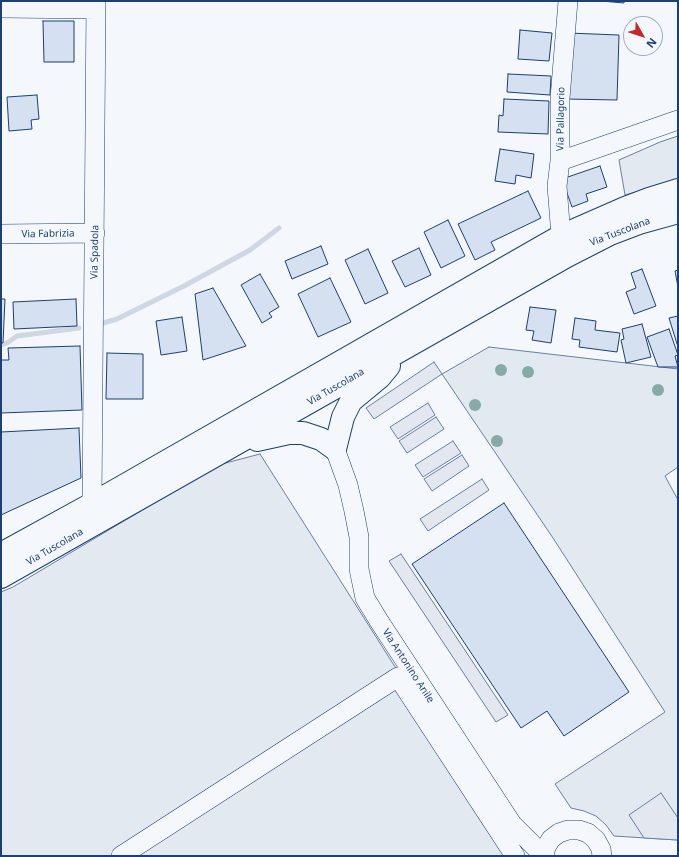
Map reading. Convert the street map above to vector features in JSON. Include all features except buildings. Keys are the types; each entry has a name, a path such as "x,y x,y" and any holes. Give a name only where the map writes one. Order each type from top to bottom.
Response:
{"main road":[{"name":"Via Tuscolana","path":"1,554 92,504 561,236 619,210 678,190"},
{"name":"Via Tuscolana","path":"1,578 225,449 588,244 628,227 678,212"},
{"path":"334,449 343,417 351,401 380,377 401,350"},
{"path":"323,372 323,395 334,449"},
{"path":"225,449 273,436 303,432 314,436 334,449"}],"street":[{"name":"Via Pallagorio","path":"561,236 557,186 560,161 560,98 568,1"},
{"path":"1,8 96,5"},
{"name":"Via Spadola","path":"92,504 96,5"},
{"path":"560,161 678,120"},
{"name":"Via Fabrizia","path":"1,234 95,233"},
{"name":"Via Antonino Anile","path":"334,449 348,485 354,511 359,537 359,569 365,598 512,824 544,856"},
{"path":"121,856 398,677 515,856"},
{"name":"Via Antonino Anile","path":"544,856 546,847 552,839 559,833 568,830 579,830 588,833 596,840 601,849 602,856"}],"shaded area":[{"path":"678,136 678,181 625,195 619,160 660,142"},
{"path":"489,347 678,369 678,467 665,476 678,500 678,840 614,836 606,825 596,816 571,808 555,784 665,712 553,538 442,374"},
{"path":"434,362 442,374 374,419 366,408"},
{"path":"428,403 435,415 398,439 390,427"},
{"path":"436,417 444,429 407,453 399,441"},
{"path":"453,441 461,453 423,477 415,465"},
{"path":"260,454 515,856 1,856 1,592 13,587 218,465"},
{"path":"462,455 469,466 432,491 424,479"},
{"path":"482,479 489,490 428,531 420,519"},
{"path":"401,554 508,715 496,722 389,561"},
{"path":"661,793 678,818 678,840 644,838 629,815"}],"waterway":[{"path":"100,324 117,319 184,286 250,250 279,228"},
{"path":"1,345 17,336 79,328"}]}
